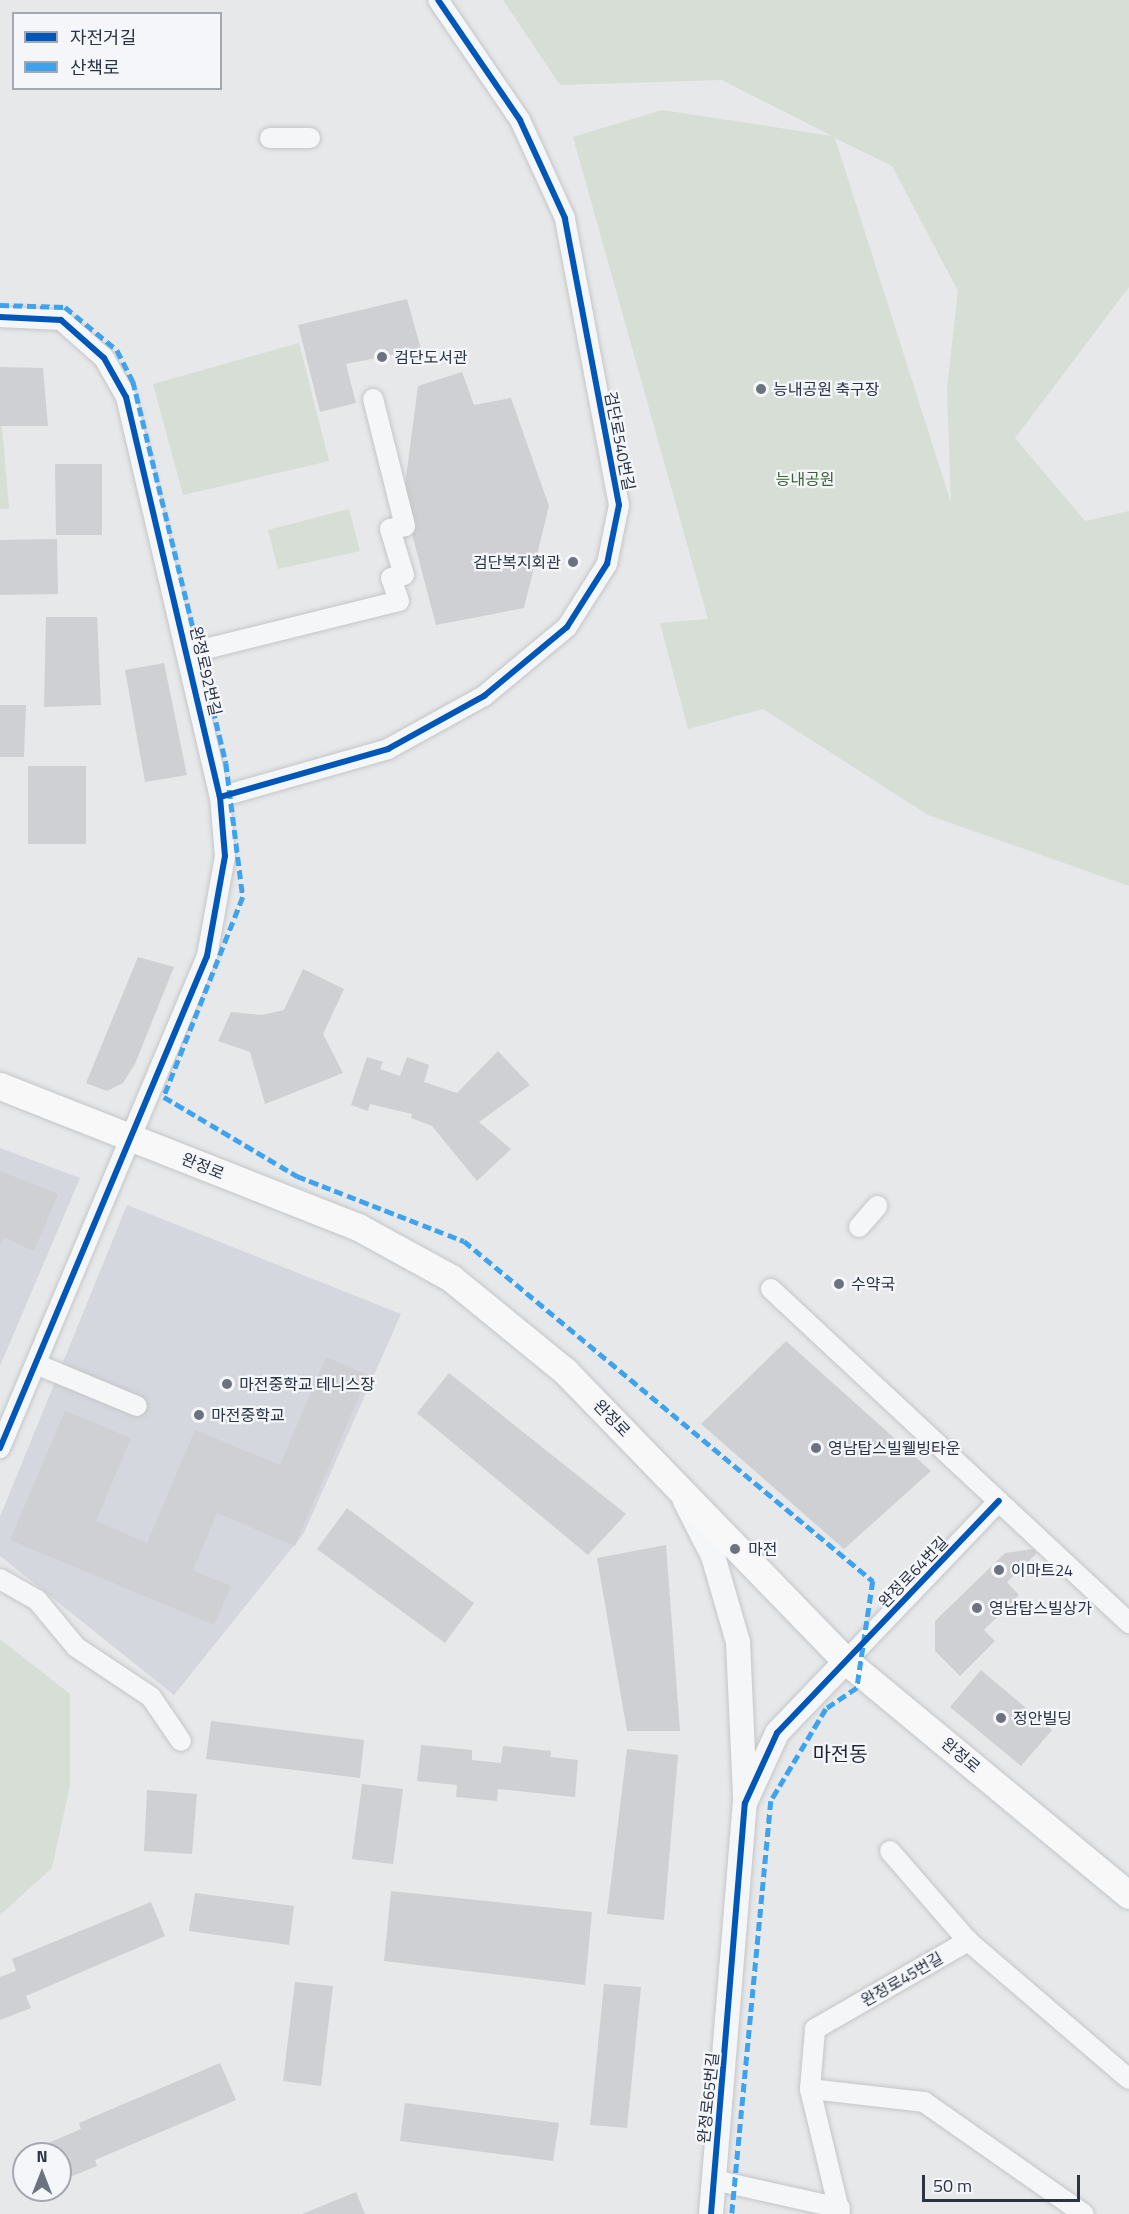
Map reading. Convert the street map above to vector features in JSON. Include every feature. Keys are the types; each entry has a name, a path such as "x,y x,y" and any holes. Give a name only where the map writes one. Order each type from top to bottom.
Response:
{"main road":[{"name":"완정로","path":"0,1086 358,1227 451,1278 565,1371 846,1660 1129,1895"}],"street":[{"name":"검단로540번길","path":"220,797 388,750 484,696 567,627 607,564 619,505 565,218 520,120 438,0"},
{"path":"270,138 310,138"},
{"name":"완정로92번길","path":"0,317 61,320 104,358 126,397 189,653 220,797 225,856 207,956 146,1106 0,1448"},
{"path":"189,653 399,601 391,578 404,575 390,529 405,526 373,399"},
{"path":"858,1227 877,1206"},
{"path":"771,1289 1129,1623"},
{"path":"36,1364 137,1406"},
{"path":"677,1485 713,1556 738,1642 745,1803"},
{"name":"완정로64번길","path":"846,1660 999,1501"},
{"path":"0,1578 37,1600 76,1647 151,1697 181,1741"},
{"name":"완정로65번길","path":"711,2214 745,1803 777,1733 846,1660"},
{"path":"890,1851 968,1941 1129,2079"},
{"name":"완정로45번길","path":"840,2211 810,2089 815,2029 968,1941"},
{"path":"810,2089 924,2102 1084,2214"},
{"path":"714,2180 840,2211"}],"shaded area":[{"path":"0,1148 80,1178 0,1366"},
{"name":"마전중학교","path":"127,1205 401,1314 304,1533 174,1695 0,1556 0,1517"}],"green space":[{"name":"능내공원","path":"503,0 1129,0 1129,287 1015,438 1085,521 1129,511 1129,886 928,815 763,709 688,729 660,623 708,619 573,137 662,110 832,136 722,80 560,85","holes":["835,138 892,166 958,291 947,388 951,503"]},
{"path":"299,343 329,461 183,495 153,384"},
{"path":"0,426 2,426 9,509 0,509"},
{"path":"349,509 360,551 278,569 268,530"},
{"path":"0,1639 70,1694 70,1785 52,1868 0,1915"}],"building":[{"name":"검단도서관","path":"407,299 421,349 346,364 356,403 320,412 298,325"},
{"path":"0,367 43,368 48,426 0,426"},
{"name":"검단복지회관","path":"462,372 474,405 511,398 549,506 524,608 436,625 403,500 418,386"},
{"path":"55,464 102,464 102,535 56,535"},
{"path":"57,539 58,594 0,595 0,540"},
{"path":"46,617 97,617 101,705 44,707"},
{"path":"164,663 187,775 145,782 125,670"},
{"path":"0,705 26,705 24,757 0,757"},
{"path":"28,766 86,766 86,844 28,844"},
{"path":"138,957 174,967 135,1064 123,1083 107,1091 86,1083"},
{"path":"303,969 344,989 323,1034 343,1073 265,1104 250,1052 218,1041 231,1012 262,1015 284,1010"},
{"path":"498,1051 530,1085 479,1122 511,1149 477,1181 432,1126 411,1118 412,1114 370,1104 368,1111 351,1105 367,1057 383,1062 380,1069 400,1076 407,1057 429,1065 424,1082 457,1093"},
{"path":"0,1171 58,1194 34,1251 4,1238 0,1247"},
{"name":"영남탑스빌웰빙타운","path":"786,1341 931,1471 844,1549 701,1424"},
{"path":"326,1357 368,1375 295,1546 217,1513 193,1570 231,1586 214,1625 10,1540 65,1411 131,1438 96,1521 147,1543 195,1430 280,1465"},
{"path":"449,1373 626,1514 588,1555 417,1413"},
{"path":"347,1508 474,1603 445,1643 317,1549"},
{"path":"666,1545 680,1731 627,1731 597,1558"},
{"name":"영남탑스빌상가","path":"1033,1549 1037,1553 1007,1582 1019,1595 984,1630 995,1641 960,1676 935,1651 935,1621 1005,1553"},
{"name":"정안빌딩","path":"981,1670 1052,1730 1021,1766 950,1707"},
{"path":"211,1721 364,1740 360,1778 206,1759"},
{"path":"421,1745 472,1750 472,1760 501,1763 503,1746 551,1751 550,1757 578,1760 575,1797 498,1789 497,1801 456,1797 457,1785 417,1781"},
{"path":"627,1749 678,1755 664,1920 607,1914"},
{"path":"362,1784 403,1789 393,1864 352,1859"},
{"path":"147,1790 197,1794 192,1854 144,1851"},
{"path":"391,1891 592,1912 585,1985 384,1961"},
{"path":"195,1893 294,1906 289,1945 189,1931"},
{"path":"151,1902 165,1936 26,1996 31,2008 0,2020 0,1977 16,1971 12,1959"},
{"path":"295,1982 333,1986 321,2086 283,2081"},
{"path":"604,1984 641,1987 627,2128 590,2125"},
{"path":"220,2063 236,2100 95,2160 97,2166 72,2176 72,2142 51,2142 81,2129 79,2123"},
{"path":"405,2103 559,2123 553,2161 400,2141"},
{"path":"356,2192 365,2214 302,2214"}],"marked path":[{"path":"0,305 65,307 117,350 133,381 226,763 243,897 164,1097 297,1176 464,1241 873,1581 857,1688 826,1709 771,1801 732,2214"}],"cycle path":[{"path":"220,797 388,749 484,696 567,627 607,564 619,505 565,218 520,120 438,0"},
{"path":"0,317 61,320 104,358 126,397 220,797 225,856 207,956 0,1448"},
{"path":"711,2214 745,1803 777,1733 999,1501"}],"place":[{"name":"검단도서관","path":"382,357"},
{"name":"능내공원 축구장","path":"761,389"},
{"name":"검단복지회관","path":"573,562"},
{"name":"수약국","path":"839,1284"},
{"name":"마전중학교 테니스장","path":"227,1384"},
{"name":"마전중학교","path":"199,1415"},
{"name":"영남탑스빌웰빙타운","path":"816,1448"},
{"name":"마전","path":"735,1549"},
{"name":"이마트24","path":"999,1570"},
{"name":"영남탑스빌상가","path":"977,1608"},
{"name":"정안빌딩","path":"1001,1718"}],"district":[{"name":"마전동","path":"840,1753"}]}
